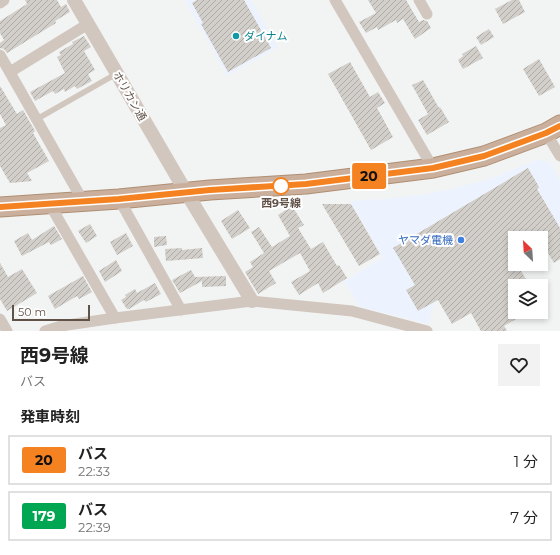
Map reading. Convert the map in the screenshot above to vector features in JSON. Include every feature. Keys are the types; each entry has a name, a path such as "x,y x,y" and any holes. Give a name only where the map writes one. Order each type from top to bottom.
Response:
{"highway":[{"path":"0,207 119,199 210,190 306,184 433,168 484,156 553,129"}],"street":[{"path":"0,2 4,0"},
{"name":"ホリカン通","path":"74,0 186,192"},
{"path":"335,0 433,168"},
{"path":"419,0 427,14"},
{"path":"10,72 88,24"},
{"path":"0,55 83,201"},
{"path":"553,129 560,156"},
{"path":"186,192 252,302"},
{"path":"119,199 181,310"},
{"path":"49,203 115,318"},
{"path":"45,331 61,326 115,318 252,302 352,311 428,331"},
{"path":"0,319 7,331"}],"lane":[{"path":"37,119 117,74"}],"shaded area":[{"name":"ダイナム","path":"185,0 251,0 278,47 227,76"},
{"path":"539,159 550,163 560,181 560,232 548,239 548,231 508,231 508,261 434,303 429,324 360,307 344,281 383,258 350,201 420,195 447,190 493,178"}],"building":[{"path":"25,0 57,0 61,7 66,4 70,12 55,21 56,23 7,53 4,49 0,48 0,43 4,40 0,33 0,21 27,4"},
{"name":"ダイナム","path":"197,0 244,0 271,48 228,72 201,24 203,23 192,3"},
{"path":"368,0 406,0 419,22 423,20 427,21 431,28 415,39 403,19 397,23 396,20 378,30 377,27 366,33 359,22 376,13"},
{"path":"512,0 519,0 525,12 503,24 495,9"},
{"path":"489,29 494,37 481,45 476,37"},
{"path":"84,36 91,47 84,51 95,70 88,74 92,81 77,89 75,86 65,92 64,89 55,94 53,91 35,101 30,92 65,73 57,57 61,55 59,52 73,44 72,42"},
{"path":"476,46 483,58 463,69 458,60 463,56 462,54"},
{"path":"539,59 555,87 539,96 523,69"},
{"path":"350,62 370,97 378,92 385,103 377,108 393,137 371,150 328,74"},
{"path":"423,80 449,122 427,135 418,120 428,114 412,85"},
{"path":"0,86 17,114 23,110 35,131 33,133 49,161 27,173 32,181 10,183 0,166 0,128 6,125 0,114"},
{"name":"ヤマダ電機","path":"528,168 539,187 537,189 560,228 560,259 554,263 548,253 548,231 508,231 508,271 521,271 526,279 508,279 508,319 516,319 504,326 507,331 481,331 471,313 452,324 438,300 418,311 406,290 415,285 393,248"},
{"path":"322,204 351,204 380,254 359,266"},
{"path":"292,206 304,225 298,228 311,249 323,242 337,266 339,265 347,278 323,293 318,283 299,295 291,282 310,271 300,253 269,271 276,283 258,294 245,272 253,267 250,262 264,253 251,232 259,227 272,247 290,236 278,215"},
{"path":"238,210 250,228 232,239 221,221"},
{"path":"90,224 97,236 86,243 78,231"},
{"path":"54,226 62,239 51,245 49,242 22,256 14,241 28,233 32,240"},
{"path":"126,233 133,246 117,255 110,242"},
{"path":"166,236 167,245 154,247 154,237"},
{"path":"182,248 182,250 202,248 203,258 166,261 165,249"},
{"path":"116,260 122,271 105,282 99,271"},
{"path":"0,263 8,277 22,269 37,293 7,311 0,299"},
{"path":"191,270 195,277 226,276 226,286 202,287 202,281 180,293 172,280"},
{"path":"83,276 92,292 79,299 77,296 55,309 48,296"},
{"path":"155,283 161,294 146,302 144,300 127,309 121,300 126,297 125,295 135,289 137,293"}],"bus line":[{"name":"20","path":"0,207 119,199 210,190 306,184 433,168 484,156 546,133 560,126"}],"place":[{"name":"ダイナム","path":"236,36"},
{"name":"西9号線","path":"281,186"},
{"name":"ヤマダ電機","path":"461,240"}]}
